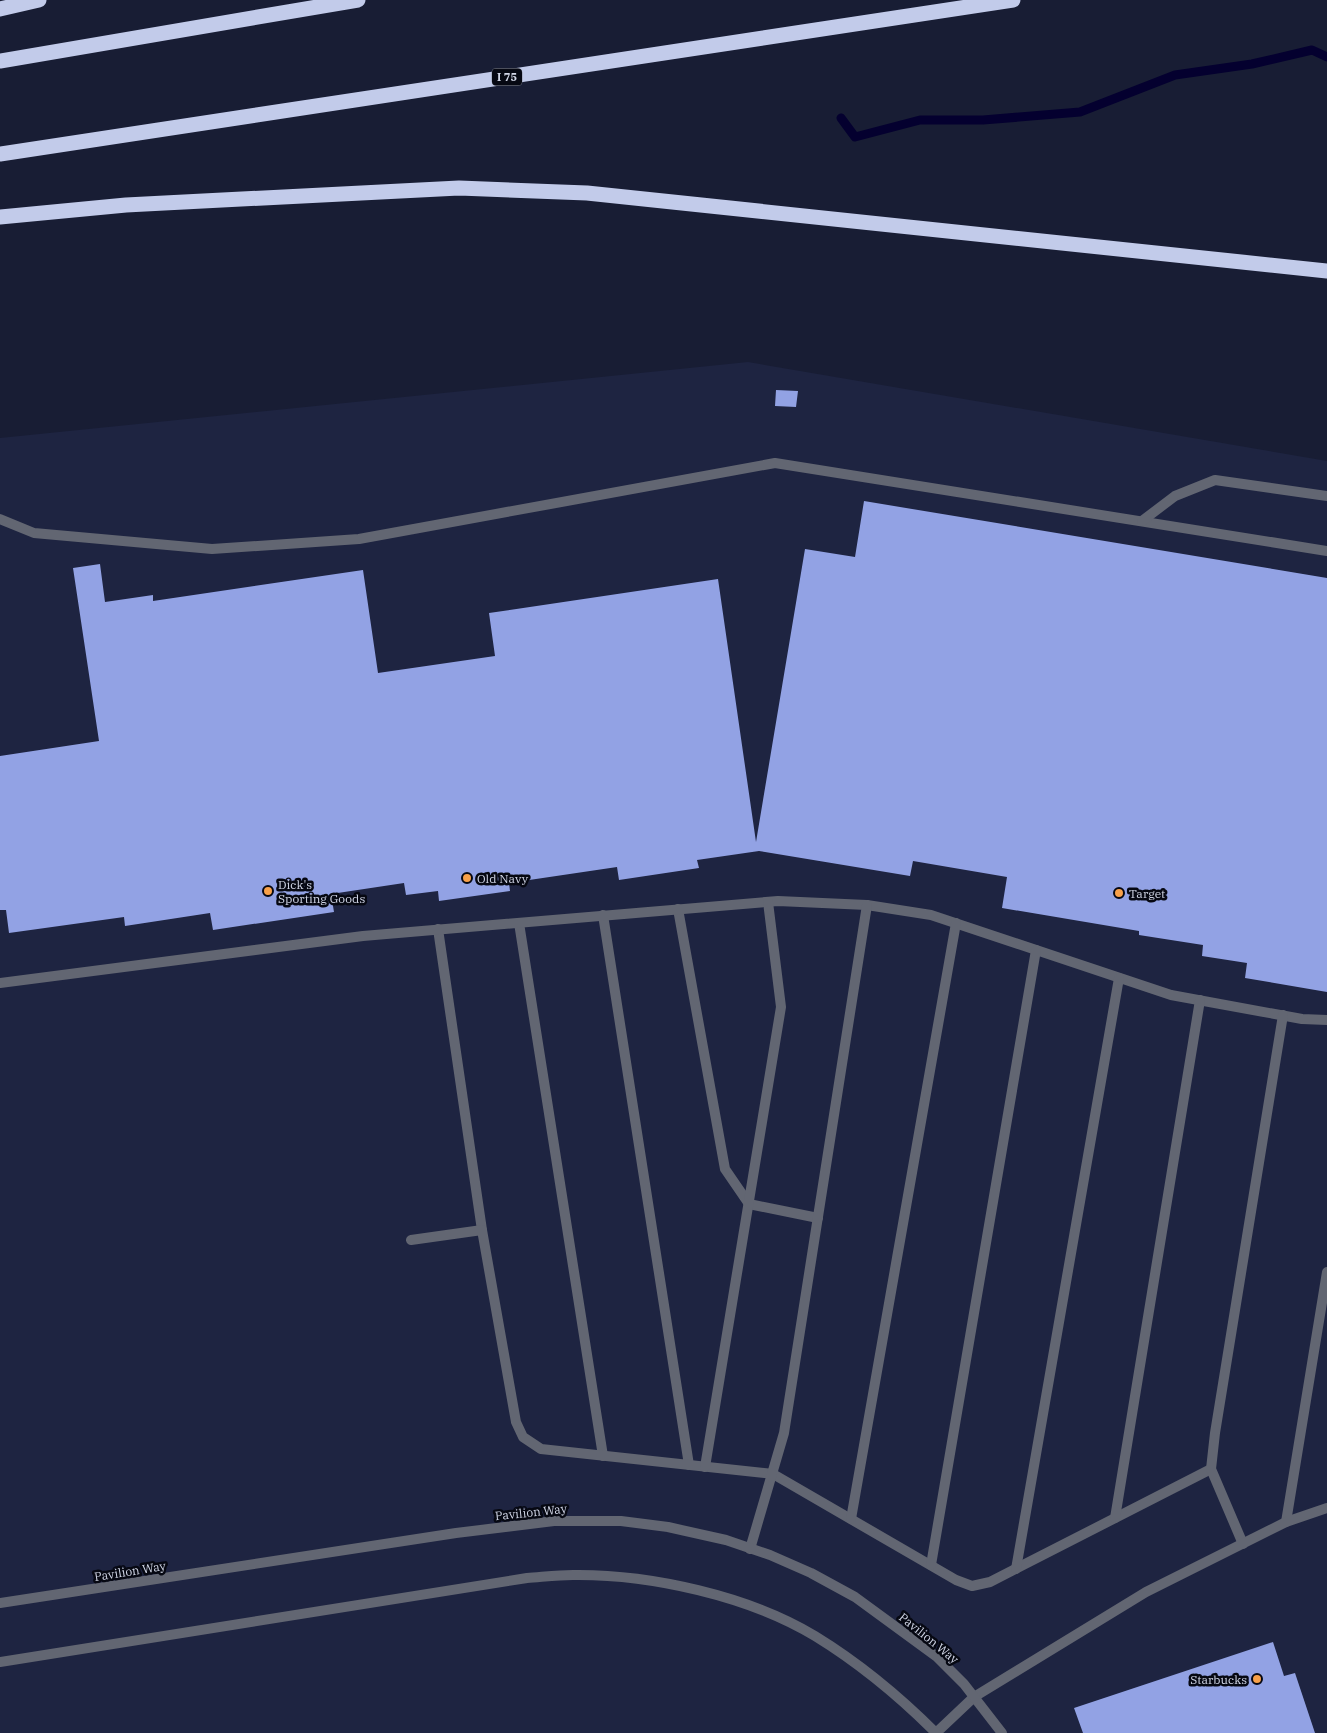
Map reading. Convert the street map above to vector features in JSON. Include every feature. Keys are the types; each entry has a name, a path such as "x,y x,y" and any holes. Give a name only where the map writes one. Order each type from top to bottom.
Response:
{"highway":[{"path":"0,9 39,0"},
{"path":"0,61 358,0"},
{"name":"I 75","path":"0,154 1014,0"},
{"path":"0,217 126,205 459,188 577,192 1327,271"}],"street":[{"path":"0,519 34,534 212,549 359,539 775,463 1327,551"},
{"path":"1142,521 1175,496 1215,480 1327,496"},
{"path":"0,983 363,936 778,901 867,905 931,915 1172,995 1302,1019 1327,1020"},
{"path":"705,1467 781,1007 768,902"},
{"path":"750,1548 784,1433 867,905"},
{"path":"678,909 725,1169 749,1204 818,1218"},
{"path":"604,915 689,1465"},
{"path":"519,923 603,1456"},
{"path":"851,1519 956,923"},
{"path":"438,929 482,1230 516,1422 523,1437 541,1449 773,1474 956,1580 972,1586 990,1582 1211,1469"},
{"path":"931,1565 1036,950"},
{"path":"1016,1569 1119,978"},
{"path":"1115,1518 1200,1000"},
{"path":"1243,1544 1211,1469 1216,1424 1283,1015"},
{"path":"410,1240 482,1230"},
{"path":"1286,1522 1327,1272"},
{"path":"0,1662 527,1578 572,1574 617,1576 703,1590 752,1606 785,1620 814,1635 840,1652 906,1703 936,1733 974,1697 1146,1592 1286,1522 1327,1508"},
{"name":"Pavilion Way","path":"0,1603 456,1533 554,1521 621,1521 659,1526 726,1540 811,1573 855,1597 936,1657 974,1697 1002,1733"}],"shaded area":[{"path":"748,362 1327,461 1327,1733 0,1733 0,438"}],"building":[{"path":"776,390 798,391 796,407 775,406"},
{"path":"864,501 1327,578 1327,992 1245,978 1247,963 1202,956 1203,945 1139,935 1139,931 1002,908 1007,877 913,861 910,876 759,851 697,860 699,868 619,880 617,867 509,883 510,891 439,901 438,891 406,895 404,883 331,894 334,912 213,930 210,913 125,926 124,917 9,933 6,910 0,910 0,756 99,741 73,568 100,564 105,602 153,595 153,601 363,570 378,673 495,656 489,613 718,579 756,842 805,549 855,557"},
{"path":"1273,1642 1284,1676 1295,1673 1315,1733 1083,1733 1074,1708"}],"waterway":[{"path":"841,118 855,137 920,120 983,120 1080,112 1175,75 1252,64 1312,50 1327,57"}],"place":[{"name":"Old Navy","path":"467,878"},
{"name":"Dick's Sporting Goods","path":"268,891"},
{"name":"Target","path":"1119,893"},
{"name":"Starbucks","path":"1257,1679"}]}
